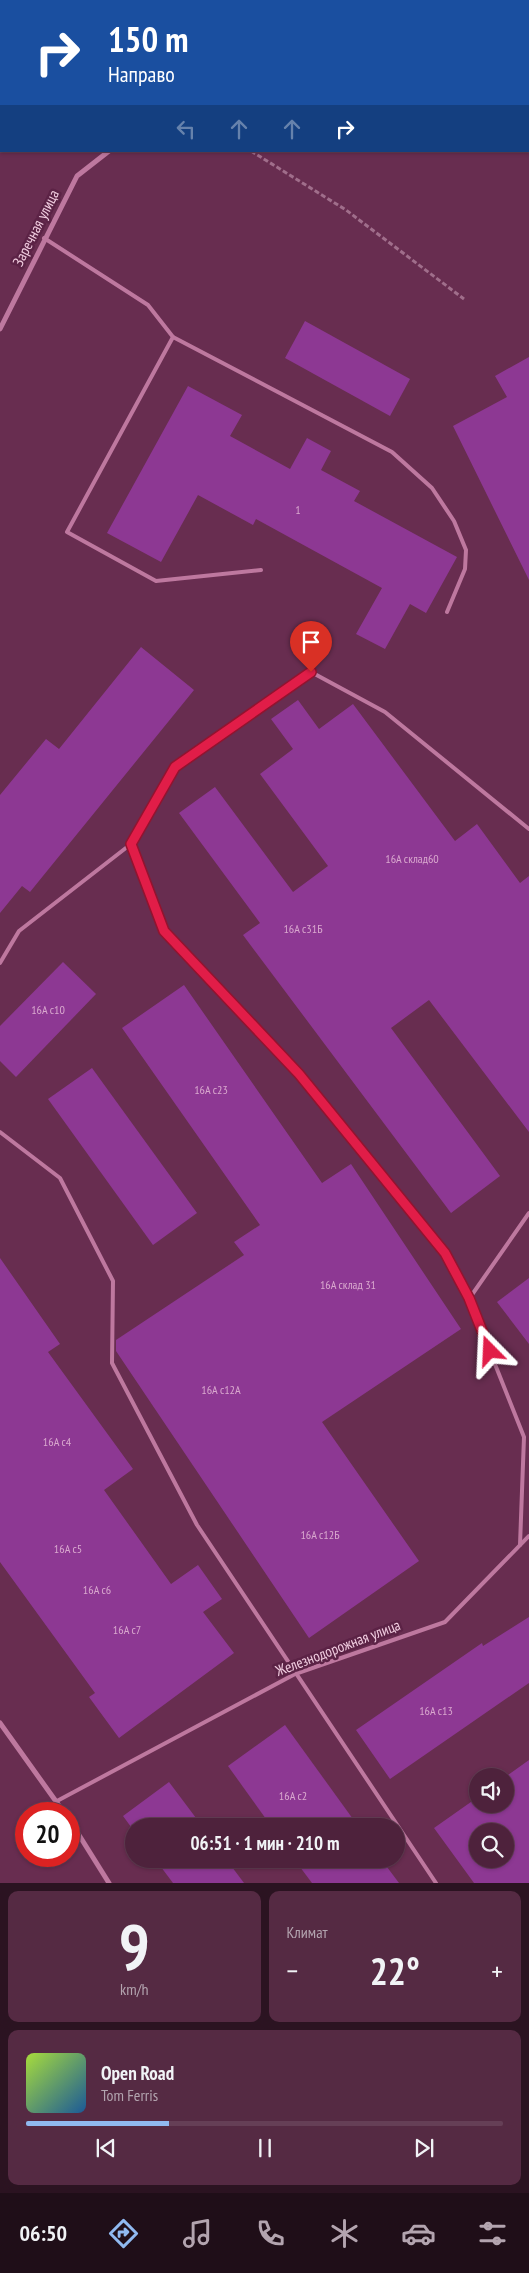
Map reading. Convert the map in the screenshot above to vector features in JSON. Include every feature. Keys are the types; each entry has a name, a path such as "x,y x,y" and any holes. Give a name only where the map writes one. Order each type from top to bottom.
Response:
{"street":[{"name":"Заречная улица","path":"0,329 44,238 77,176 108,152"},
{"path":"0,1723 57,1800"},
{"path":"80,1837 109,1883"}],"lane":[{"path":"44,238 148,305 173,337 392,452 432,488 454,522 466,550 465,569 446,612"},
{"path":"173,337 67,532 156,581 261,570"},
{"path":"0,963 19,932 131,844 175,767 311,672 385,712 529,829"},
{"path":"131,844 164,931 299,1074 445,1253 469,1298 524,1438 520,1545"},
{"path":"0,1132 60,1178 113,1281 112,1363 197,1525 436,1883"},
{"path":"469,1298 529,1214"},
{"name":"Железнодорожная улица","path":"57,1800 295,1674 445,1622 529,1536"}],"path":[{"path":"253,152 346,210 464,300"}],"building":[{"path":"305,321 410,379 390,416 285,358"},
{"path":"529,357 529,580 453,426 507,397 495,376"},
{"path":"188,386 242,415 230,436 290,469 307,438 331,451 321,470 360,491 354,501 457,557 426,613 410,604 385,649 356,634 382,588 256,519 253,525 198,495 161,562 107,533"},
{"path":"141,647 194,690 30,892 22,886 0,913 0,795 46,739 59,749"},
{"path":"298,700 319,729 353,704 455,841 477,824 520,883 529,876 529,1132 429,1000 391,1028 500,1176 451,1213 243,935 260,923 179,813 215,787 293,892 328,866 260,774 293,749 271,719"},
{"path":"63,962 96,994 16,1077 0,1061 0,1026"},
{"path":"184,985 322,1183 351,1164 461,1329 322,1422 419,1561 309,1638 116,1351 116,1340 244,1255 234,1242 260,1225 122,1028"},
{"path":"92,1068 197,1213 153,1245 48,1099"},
{"path":"0,1258 60,1344 48,1352 133,1469 104,1490 171,1584 198,1565 222,1599 203,1612 234,1653 119,1738 89,1697 95,1693 0,1562"},
{"path":"529,1278 529,1344 497,1302"},
{"path":"529,1617 529,1683 390,1779 356,1730 482,1643 483,1646"},
{"path":"285,1725 352,1818 265,1818 228,1766"},
{"path":"529,1760 529,1883 474,1883 434,1828 469,1803 469,1813 514,1813 514,1771"},
{"path":"169,1782 196,1818 125,1819 123,1816"},
{"path":"162,1868 233,1868 244,1883 173,1883"},
{"path":"301,1868 388,1868 399,1883 312,1883"}],"route":[{"path":"311,672 175,767 131,844 164,931 299,1074 445,1253 469,1298 490,1351"}]}
